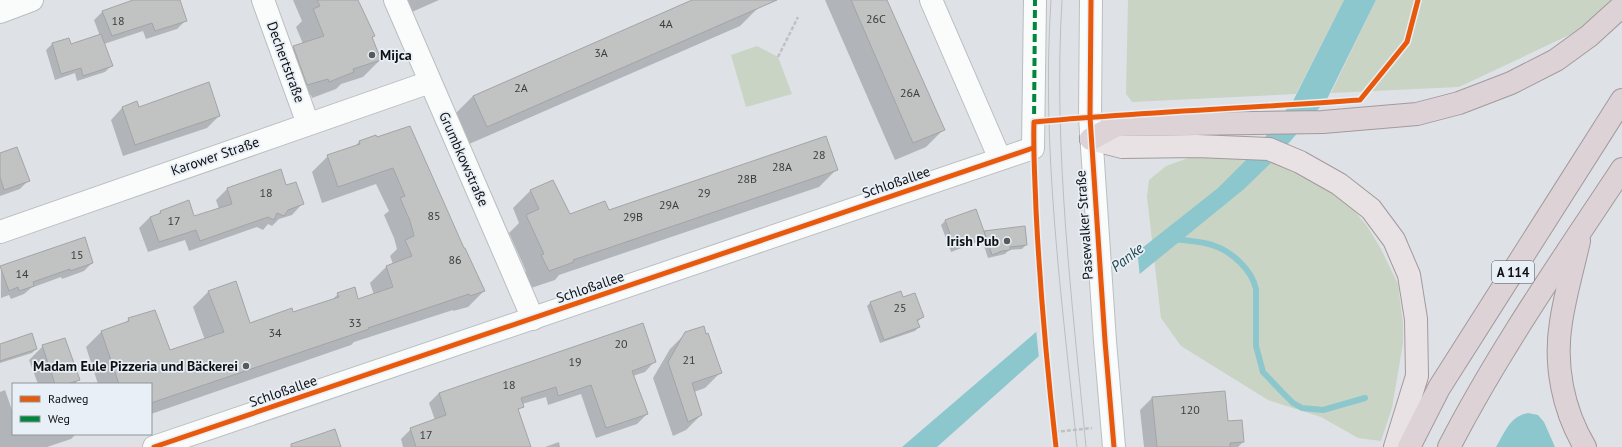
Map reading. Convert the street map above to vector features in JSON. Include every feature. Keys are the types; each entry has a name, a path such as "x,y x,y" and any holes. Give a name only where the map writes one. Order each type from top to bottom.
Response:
{"highway":[{"path":"1091,140 1117,126 1151,124 1323,122 1417,114 1467,100 1511,83 1556,60 1589,36 1622,6"},
{"name":"A 114","path":"1409,447 1439,388 1622,100"},
{"name":"A 114","path":"1449,447 1472,402 1548,279 1622,168"},
{"path":"1582,230 1561,322 1559,357 1561,384 1568,410 1576,432 1585,447"}],"main road":[{"path":"1091,140 1122,147 1197,146 1269,149 1300,162 1339,184 1371,209 1394,240 1409,275 1416,319 1417,376 1395,447"}],"street":[{"path":"0,12 32,0"},
{"name":"Dechertstraße","path":"263,0 308,124"},
{"name":"Grumbkowstraße","path":"395,0 532,319"},
{"path":"931,0 1000,159"},
{"name":"Schloßallee","path":"154,447 1033,148 1035,0"},
{"name":"Pasewalker Straße","path":"1091,0 1091,140 1102,309 1114,447"},
{"name":"Karower Straße","path":"0,232 430,82"}],"path":[{"path":"778,57 798,16"},
{"path":"1054,432 1093,428"}],"green space":[{"path":"1128,0 1344,0 1296,94 1132,102 1126,94"},
{"path":"1376,0 1611,0 1582,29 1459,87 1331,93"},
{"path":"757,46 778,57 792,94 746,107 731,55"},
{"path":"1212,155 1274,160 1327,187 1349,204 1367,226 1381,249 1398,284 1403,323 1403,343 1392,408 1381,441 1358,438 1321,417 1268,400 1181,346 1161,318 1147,197 1149,180 1166,166 1191,157"}],"water":[{"path":"1344,0 1376,0 1327,99 1274,160 1244,189 1039,356 937,447 902,447 1036,332 1218,188 1251,155 1293,101"},
{"path":"1528,413 1538,415 1544,422 1555,447 1496,447 1505,430 1512,421 1517,417"}],"pier":[{"path":"1137,249 1140,277 1039,358 1036,329"}],"building":[{"path":"133,0 180,0 187,21 155,31 152,23 112,36 102,11"},
{"path":"317,0 358,0 375,36 372,37 381,60 353,69 354,72 329,82 328,79 307,85 293,46 324,36 313,9 320,6"},
{"path":"692,0 777,0 487,127 473,96"},
{"path":"851,0 887,0 945,130 913,143"},
{"path":"101,34 113,66 83,76 81,68 61,74 52,43 69,38 71,44"},
{"path":"209,82 220,116 135,145 122,107 137,101 139,107"},
{"path":"410,126 464,248 485,291 470,296 469,294 152,403 152,383 119,383 101,331 129,321 128,318 155,310 170,350 224,332 208,291 236,281 250,323 292,308 293,312 339,297 337,293 355,287 358,299 393,287 386,266 412,256 405,240 414,236 410,221 400,198 405,196 393,168 338,187 327,155 360,144 359,141 376,135 377,137"},
{"path":"826,136 838,170 573,260 574,262 549,271 541,255 544,254 526,215 539,209 530,190 553,180 570,214 605,201 609,210"},
{"path":"17,147 30,181 4,190 0,177 0,153"},
{"path":"281,169 286,185 296,182 304,204 288,210 284,216 277,213 274,220 268,217 200,241 196,230 159,242 150,217 161,213 160,211 189,200 194,216 232,204 227,188"},
{"path":"976,209 986,237 955,248 945,220"},
{"name":"Irish Pub","path":"1025,226 1027,245 1010,247 1010,250 992,255 984,231"},
{"path":"85,237 93,263 70,271 70,269 33,282 34,286 19,291 18,287 9,291 0,266"},
{"path":"901,291 903,297 915,293 924,317 917,320 920,327 884,340 870,302"},
{"path":"643,323 656,362 632,371 648,414 606,428 591,385 558,396 556,387 521,398 524,407 518,409 531,447 416,447 410,428 446,415 439,393"},
{"path":"704,326 706,334 708,333 722,373 692,383 702,415 688,422 668,362 685,332"},
{"path":"32,333 37,349 0,361 0,344"},
{"path":"65,338 80,380 70,383 55,383 42,345"},
{"path":"1225,391 1228,421 1242,420 1244,442 1230,443 1230,447 1157,447 1152,397"},
{"path":"335,429 341,447 291,447 291,444"}],"waterway":[{"path":"1175,239 1200,242 1215,246 1234,257 1246,269 1254,282 1256,289 1256,346 1263,372 1293,403 1302,408 1323,410 1365,398"}],"tram line":[{"path":"1051,0 1049,56 1051,168 1060,280 1077,447"},
{"path":"1062,0 1060,112 1065,224 1086,447"}],"marked path":[{"path":"1034,126 1035,0"}],"cycle path":[{"path":"1091,0 1090,117 1105,341 1114,447"},
{"path":"1056,447 1047,358 1036,210 1034,122 1115,115 1360,100 1407,42 1418,0"},
{"path":"154,447 1033,148"}],"place":[{"name":"Mijca","path":"372,55"},
{"name":"Irish Pub","path":"1007,241"},
{"name":"Madam Eule Pizzeria und Bäckerei","path":"246,366"}],"water label":[{"name":"Panke","path":"1127,257"}]}
